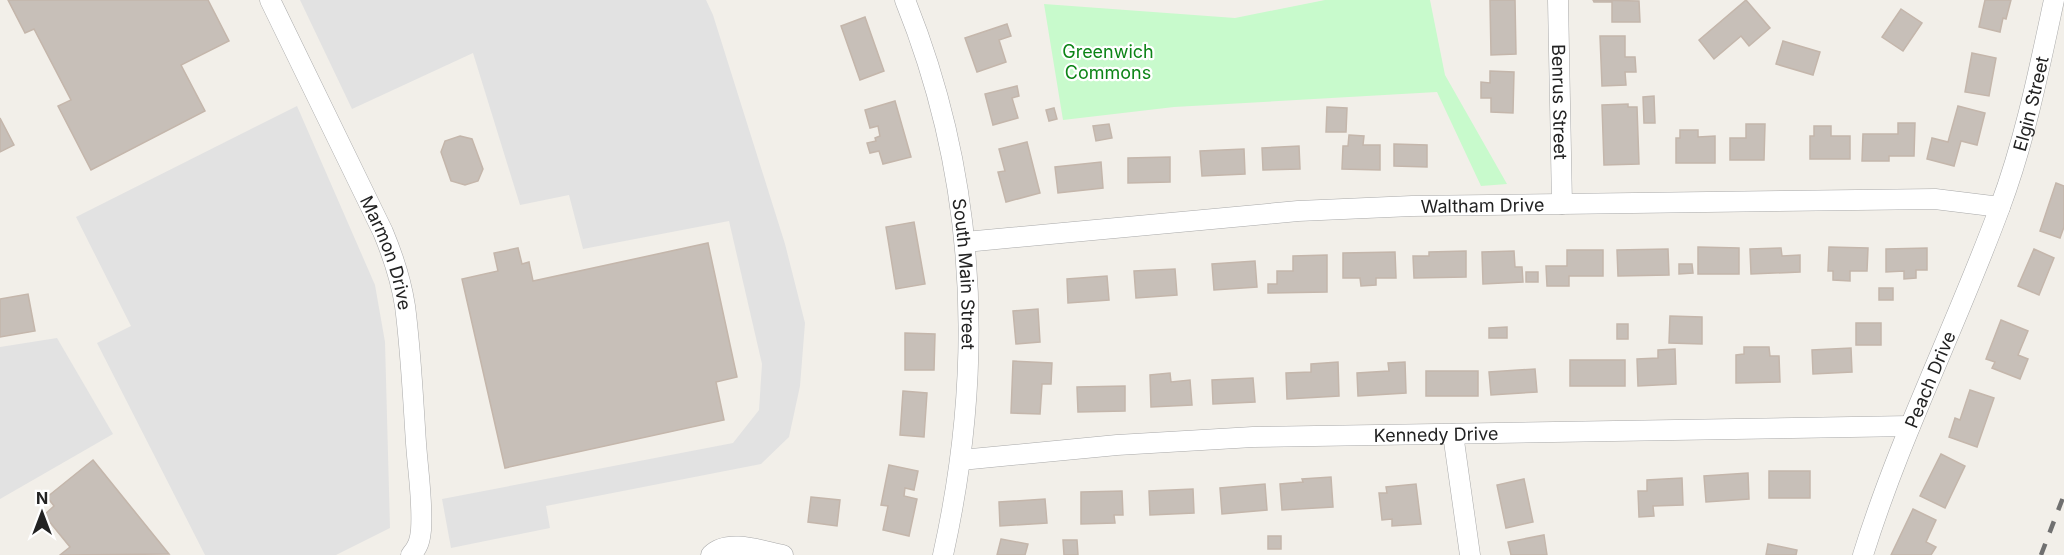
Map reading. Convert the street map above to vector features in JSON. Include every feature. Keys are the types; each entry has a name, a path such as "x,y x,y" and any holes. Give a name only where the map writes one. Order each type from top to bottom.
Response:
{"street":[{"name":"Marmon Drive","path":"270,0 393,257 406,319 421,529 418,547 411,555"},
{"name":"South Main Street","path":"905,0 926,59 953,158 965,242 969,308 968,381 961,460 943,555"},
{"name":"Benrus Street","path":"1558,0 1562,204"},
{"name":"Elgin Street","path":"2000,207 2020,148 2054,0"},
{"name":"Waltham Drive","path":"965,242 1298,211 1412,206 1935,199 2000,207"},
{"name":"Peach Drive","path":"1863,555 1875,516 1910,426 2000,207"},
{"name":"Kennedy Drive","path":"961,460 1117,445 1241,438 1388,433 1453,434 1910,426"},
{"path":"1453,434 1470,555"},
{"path":"711,555 727,546 783,555"}],"green space":[{"name":"Greenwich Commons","path":"1325,0 1430,0 1445,75 1507,184 1481,186 1437,92 1174,107 1063,120 1044,4 1235,18"}],"shaded area":[{"path":"300,0 706,0 713,15 785,244 805,323 800,386 789,437 761,464 546,506 550,528 451,548 442,499 733,443 759,410 762,364 729,221 583,249 569,195 520,205 473,53 352,109"},
{"path":"297,106 375,285 385,342 390,528 336,555 205,555 97,343 131,326 76,217"},
{"path":"57,338 113,434 0,499 0,347"}],"building":[{"path":"8,0 208,0 229,41 181,65 205,111 91,170 58,106 71,100 34,29 25,33"},
{"path":"1490,0 1515,0 1516,54 1491,55"},
{"path":"1593,0 1639,1 1640,22 1612,22 1612,2 1594,2"},
{"path":"1746,0 1770,28 1749,46 1741,36 1714,59 1699,40"},
{"path":"1985,0 2011,0 2000,32 1979,27"},
{"path":"1901,9 1922,23 1903,51 1882,37"},
{"path":"865,17 884,71 860,80 841,26"},
{"path":"1007,24 1011,36 999,40 1006,62 977,72 965,38"},
{"path":"1600,36 1625,36 1625,57 1635,57 1636,72 1625,72 1626,85 1602,86"},
{"path":"1783,41 1820,52 1813,75 1776,64"},
{"path":"1972,53 1996,58 1989,96 1965,92"},
{"path":"1490,71 1514,72 1513,113 1491,112 1491,98 1481,98 1481,82 1490,83"},
{"path":"1017,86 1019,96 1012,98 1018,118 993,125 985,94"},
{"path":"1654,96 1655,123 1644,123 1643,97"},
{"path":"895,101 911,157 883,164 879,151 870,153 867,143 876,141 875,138 880,136 878,126 870,128 865,110"},
{"path":"1628,104 1628,107 1637,107 1639,164 1604,165 1602,105"},
{"path":"1958,106 1985,113 1977,145 1961,141 1954,166 1927,159 1932,138 1948,142"},
{"path":"1327,107 1347,108 1346,132 1326,132"},
{"path":"1054,108 1057,119 1049,121 1046,110"},
{"path":"0,118 14,145 0,152"},
{"path":"1898,123 1915,123 1914,156 1889,156 1889,161 1862,161 1863,134 1898,134"},
{"path":"1109,124 1112,138 1096,141 1093,126"},
{"path":"1746,124 1765,124 1764,160 1730,160 1730,138 1746,138"},
{"path":"1814,126 1831,126 1831,136 1850,136 1850,159 1810,159 1810,136 1814,136"},
{"path":"1680,130 1698,130 1698,137 1715,136 1715,163 1676,163 1676,138 1680,138"},
{"path":"1349,135 1364,136 1363,145 1380,145 1380,170 1342,169 1343,146 1348,146"},
{"path":"460,136 472,139 483,169 478,181 465,185 451,181 441,152 445,141"},
{"path":"1027,142 1040,193 1006,202 998,172 1005,171 999,149"},
{"path":"1394,144 1427,145 1427,167 1394,166"},
{"path":"1299,146 1300,169 1263,170 1262,148"},
{"path":"1244,149 1245,174 1202,176 1200,151"},
{"path":"1170,157 1170,182 1128,183 1128,158"},
{"path":"1101,162 1103,188 1058,193 1055,167"},
{"path":"2056,183 2064,186 2064,227 2060,238 2040,231"},
{"path":"914,222 925,284 896,289 886,227"},
{"path":"708,243 737,377 716,382 724,420 505,468 462,279 498,271 494,253 518,248 522,264 529,262 533,281"},
{"path":"1698,247 1739,248 1739,274 1698,274"},
{"path":"1829,247 1868,248 1867,271 1850,271 1850,281 1833,280 1833,271 1828,271"},
{"path":"1781,248 1782,256 1800,255 1800,272 1751,274 1750,249"},
{"path":"1927,248 1927,270 1916,270 1916,278 1904,279 1904,271 1886,272 1886,249"},
{"path":"1668,249 1669,275 1618,276 1617,250"},
{"path":"2034,249 2054,258 2039,295 2018,286"},
{"path":"1567,250 1603,250 1603,276 1569,276 1569,286 1547,286 1546,266 1567,266"},
{"path":"1466,251 1466,277 1414,278 1413,256 1429,256 1429,252"},
{"path":"1514,251 1515,267 1522,267 1523,282 1483,284 1482,252"},
{"path":"1395,252 1396,278 1376,278 1376,285 1361,286 1360,278 1343,278 1343,253"},
{"path":"1327,255 1327,292 1268,293 1268,284 1277,284 1277,271 1293,271 1293,256"},
{"path":"1255,261 1257,287 1214,290 1212,264"},
{"path":"1679,264 1692,264 1693,273 1679,274"},
{"path":"1175,269 1177,295 1136,298 1134,271"},
{"path":"1526,272 1538,272 1538,282 1526,282"},
{"path":"1107,276 1109,300 1068,303 1067,279"},
{"path":"1879,288 1893,288 1893,300 1879,300"},
{"path":"28,294 35,331 0,337 0,299"},
{"path":"1038,309 1040,342 1016,344 1013,311"},
{"path":"1670,316 1702,317 1702,344 1669,343"},
{"path":"2001,320 2028,331 2018,355 2028,359 2020,379 1992,368 1995,362 1986,359"},
{"path":"1856,323 1881,323 1881,345 1856,345"},
{"path":"1617,324 1628,324 1628,339 1617,339"},
{"path":"1507,327 1507,338 1489,338 1489,328"},
{"path":"905,333 935,334 934,370 905,370"},
{"path":"1744,347 1769,347 1770,356 1779,356 1780,382 1736,383 1736,355 1744,354"},
{"path":"1851,348 1852,372 1813,374 1812,350"},
{"path":"1675,349 1676,384 1638,386 1637,359 1658,358 1658,350"},
{"path":"1570,360 1625,360 1625,386 1570,386"},
{"path":"1013,361 1052,363 1051,384 1042,384 1040,414 1011,413"},
{"path":"1338,362 1339,396 1287,399 1286,373 1311,372 1311,364"},
{"path":"1405,362 1406,393 1358,396 1357,373 1389,371 1388,363"},
{"path":"1535,369 1537,392 1491,395 1489,372"},
{"path":"1426,371 1478,371 1478,396 1426,396"},
{"path":"1170,373 1171,382 1190,380 1192,405 1151,407 1150,375"},
{"path":"1253,378 1255,402 1213,404 1212,380"},
{"path":"1125,386 1125,411 1078,412 1077,387"},
{"path":"1970,390 1994,398 1977,447 1949,437 1955,418 1960,420"},
{"path":"903,391 927,393 924,437 900,435"},
{"path":"1941,454 1965,466 1945,508 1920,496"},
{"path":"93,460 169,554 60,555 70,547 44,515 54,506 47,497"},
{"path":"889,465 918,471 914,490 905,488 904,496 917,499 909,536 883,530 888,506 881,505"},
{"path":"1769,471 1810,471 1810,498 1769,498"},
{"path":"1748,473 1749,499 1706,502 1704,476"},
{"path":"1331,477 1333,507 1282,510 1280,484 1303,482 1302,479"},
{"path":"1682,478 1683,505 1653,506 1654,516 1639,517 1638,491 1647,491 1647,480"},
{"path":"1524,479 1533,522 1506,528 1497,485"},
{"path":"1265,484 1267,510 1222,514 1220,488"},
{"path":"1416,484 1421,524 1392,526 1392,519 1382,520 1379,493 1387,493 1386,487"},
{"path":"1193,489 1194,513 1150,515 1149,491"},
{"path":"1122,491 1123,515 1114,515 1115,523 1081,524 1081,492"},
{"path":"811,497 840,500 837,526 808,522"},
{"path":"1045,499 1047,523 1000,526 999,502"},
{"path":"1913,509 1936,520 1926,542 1936,547 1931,555 1891,555"},
{"path":"1544,535 1547,555 1511,555 1508,542"},
{"path":"1268,536 1281,536 1281,549 1268,549"},
{"path":"1001,539 1028,544 1025,555 997,555"},
{"path":"1063,540 1077,540 1078,555 1064,555"},
{"path":"1768,544 1797,550 1796,555 1766,555"}],"railway":[{"path":"2041,555 2064,495"}]}
